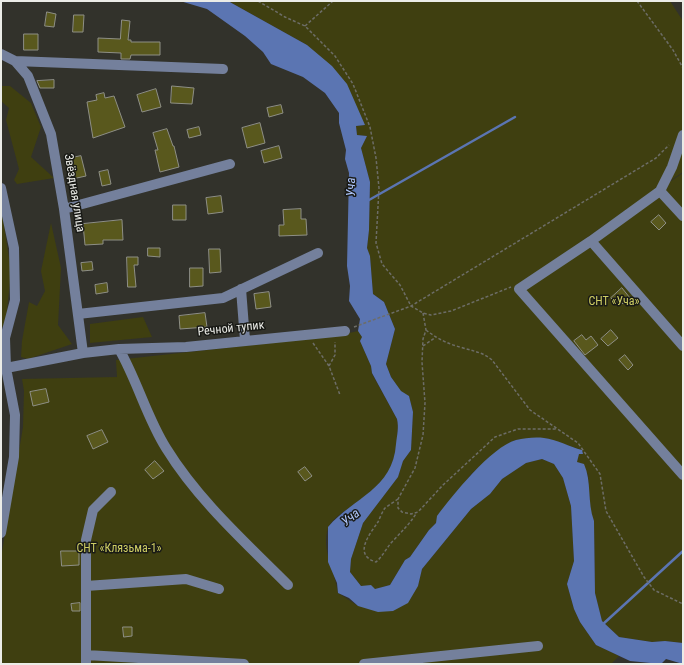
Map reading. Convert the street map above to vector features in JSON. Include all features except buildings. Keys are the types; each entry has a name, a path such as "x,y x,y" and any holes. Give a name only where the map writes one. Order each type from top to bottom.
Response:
{"street":[{"name":"Звёздная улица","path":"1,54 15,61 28,76 51,134 64,209 83,353"},
{"path":"15,61 223,69"},
{"path":"683,136 672,167 660,192 591,241 518,289 683,475"},
{"path":"64,209 230,164"},
{"path":"1,188 14,248 15,300 6,338 4,369 15,415 14,457 1,533"},
{"path":"660,192 683,216"},
{"path":"591,241 683,346"},
{"path":"78,314 223,298 318,253"},
{"path":"241,289 245,340"},
{"name":"Речной тупик","path":"4,369 83,353 119,349 186,347 340,331"},
{"path":"119,349 130,369 165,448 205,500 288,585"},
{"path":"111,492 93,510 86,540 86,659 244,664"},
{"path":"86,586 186,579 219,589"},
{"path":"364,664 538,646"}],"path":[{"path":"258,1 285,17 305,26 335,56 353,84 370,127 376,158 379,188 376,243 382,264 400,285 411,306 423,313 431,315 451,311 510,287 518,289"},
{"path":"305,26 333,1"},
{"path":"637,1 673,50 683,68"},
{"path":"329,366 335,355 340,331 411,306 656,158 672,142"},
{"path":"423,313 426,330 423,339 422,362 424,403 423,435 415,468 398,499 385,509 369,535 364,547 364,555 369,560 376,562 380,559 390,545 410,524 418,512 442,485 496,437 518,429 556,429"},
{"path":"426,330 436,337 458,347 485,354 492,360 530,410 578,443 600,474 606,511 644,577 654,590 683,604"},
{"path":"308,335 329,366 340,395"},
{"path":"423,346 436,337"},
{"path":"398,499 398,508 402,512 410,514 418,512"}],"green space":[{"name":"СНТ «Уча»","path":"228,1 670,1 683,21 683,172 569,249 683,173 683,643 665,641 652,642 619,637 602,621 595,593 594,521 590,511 588,474 577,462 579,453 583,454 582,450 546,438 515,440 492,456 471,474 410,557 405,560 390,585 375,589 361,586 350,572 351,559 363,523 398,477 403,461 411,450 413,412 409,396 401,392 391,377 386,364 395,329 384,302 373,294 370,257 367,248 370,182 361,148 367,136 357,135 356,126 365,125 307,45"},
{"path":"1,86 10,86 31,103 41,127 31,157 54,178 17,184 14,180 19,169 6,120 9,108 1,101"},
{"path":"1,189 2,212 11,272 5,329 1,325"},
{"path":"51,223 61,268 58,325 72,344 28,359 21,357 22,341 29,302 37,306 45,291 41,271"},
{"path":"143,317 152,337 90,343 90,324"},
{"name":"СНТ «Клязьма-1»","path":"358,331 362,337 360,341 371,366 372,374 397,419 398,427 393,462 389,471 371,492 343,512 330,524 328,528 326,536 327,553 338,593 358,606 418,586 422,569 471,509 490,494 502,479 526,463 542,459 554,464 563,478 571,506 574,561 567,584 574,609 580,622 596,645 619,656 611,664 1,664 1,558 23,427 24,391 22,379 117,377 116,360 336,336"}],"water":[{"name":"Уча","path":"180,1 228,1 307,45 332,66 347,84 365,125 356,126 357,135 367,136 361,148 370,182 367,248 370,256 373,294 384,302 395,329 386,364 391,377 401,391 409,396 413,412 411,450 403,461 398,477 363,523 351,559 350,572 361,586 371,585 375,589 390,585 405,560 410,557 429,530 436,523 437,516 462,485 495,452 506,444 516,440 526,438 544,438 553,440 582,450 583,454 579,454 577,462 584,464 588,478 594,521 595,593 602,621 619,637 652,642 665,641 683,643 683,664 666,659 661,664 630,661 596,645 580,622 574,609 567,584 574,561 571,506 563,478 554,464 542,459 526,463 502,479 490,494 471,509 422,569 418,586 408,603 393,611 378,612 358,606 349,598 338,593 337,583 328,562 328,527 338,517 371,491 388,472 393,459 398,428 397,419 372,373 371,366 360,341 362,337 358,331 360,319 349,301 350,286 347,266 349,173 345,159 346,150 339,123 339,113 325,93 303,77 271,64 263,52 245,36 207,9"}],"waterway":[{"path":"369,200 515,117"},
{"path":"602,625 683,551"}]}
